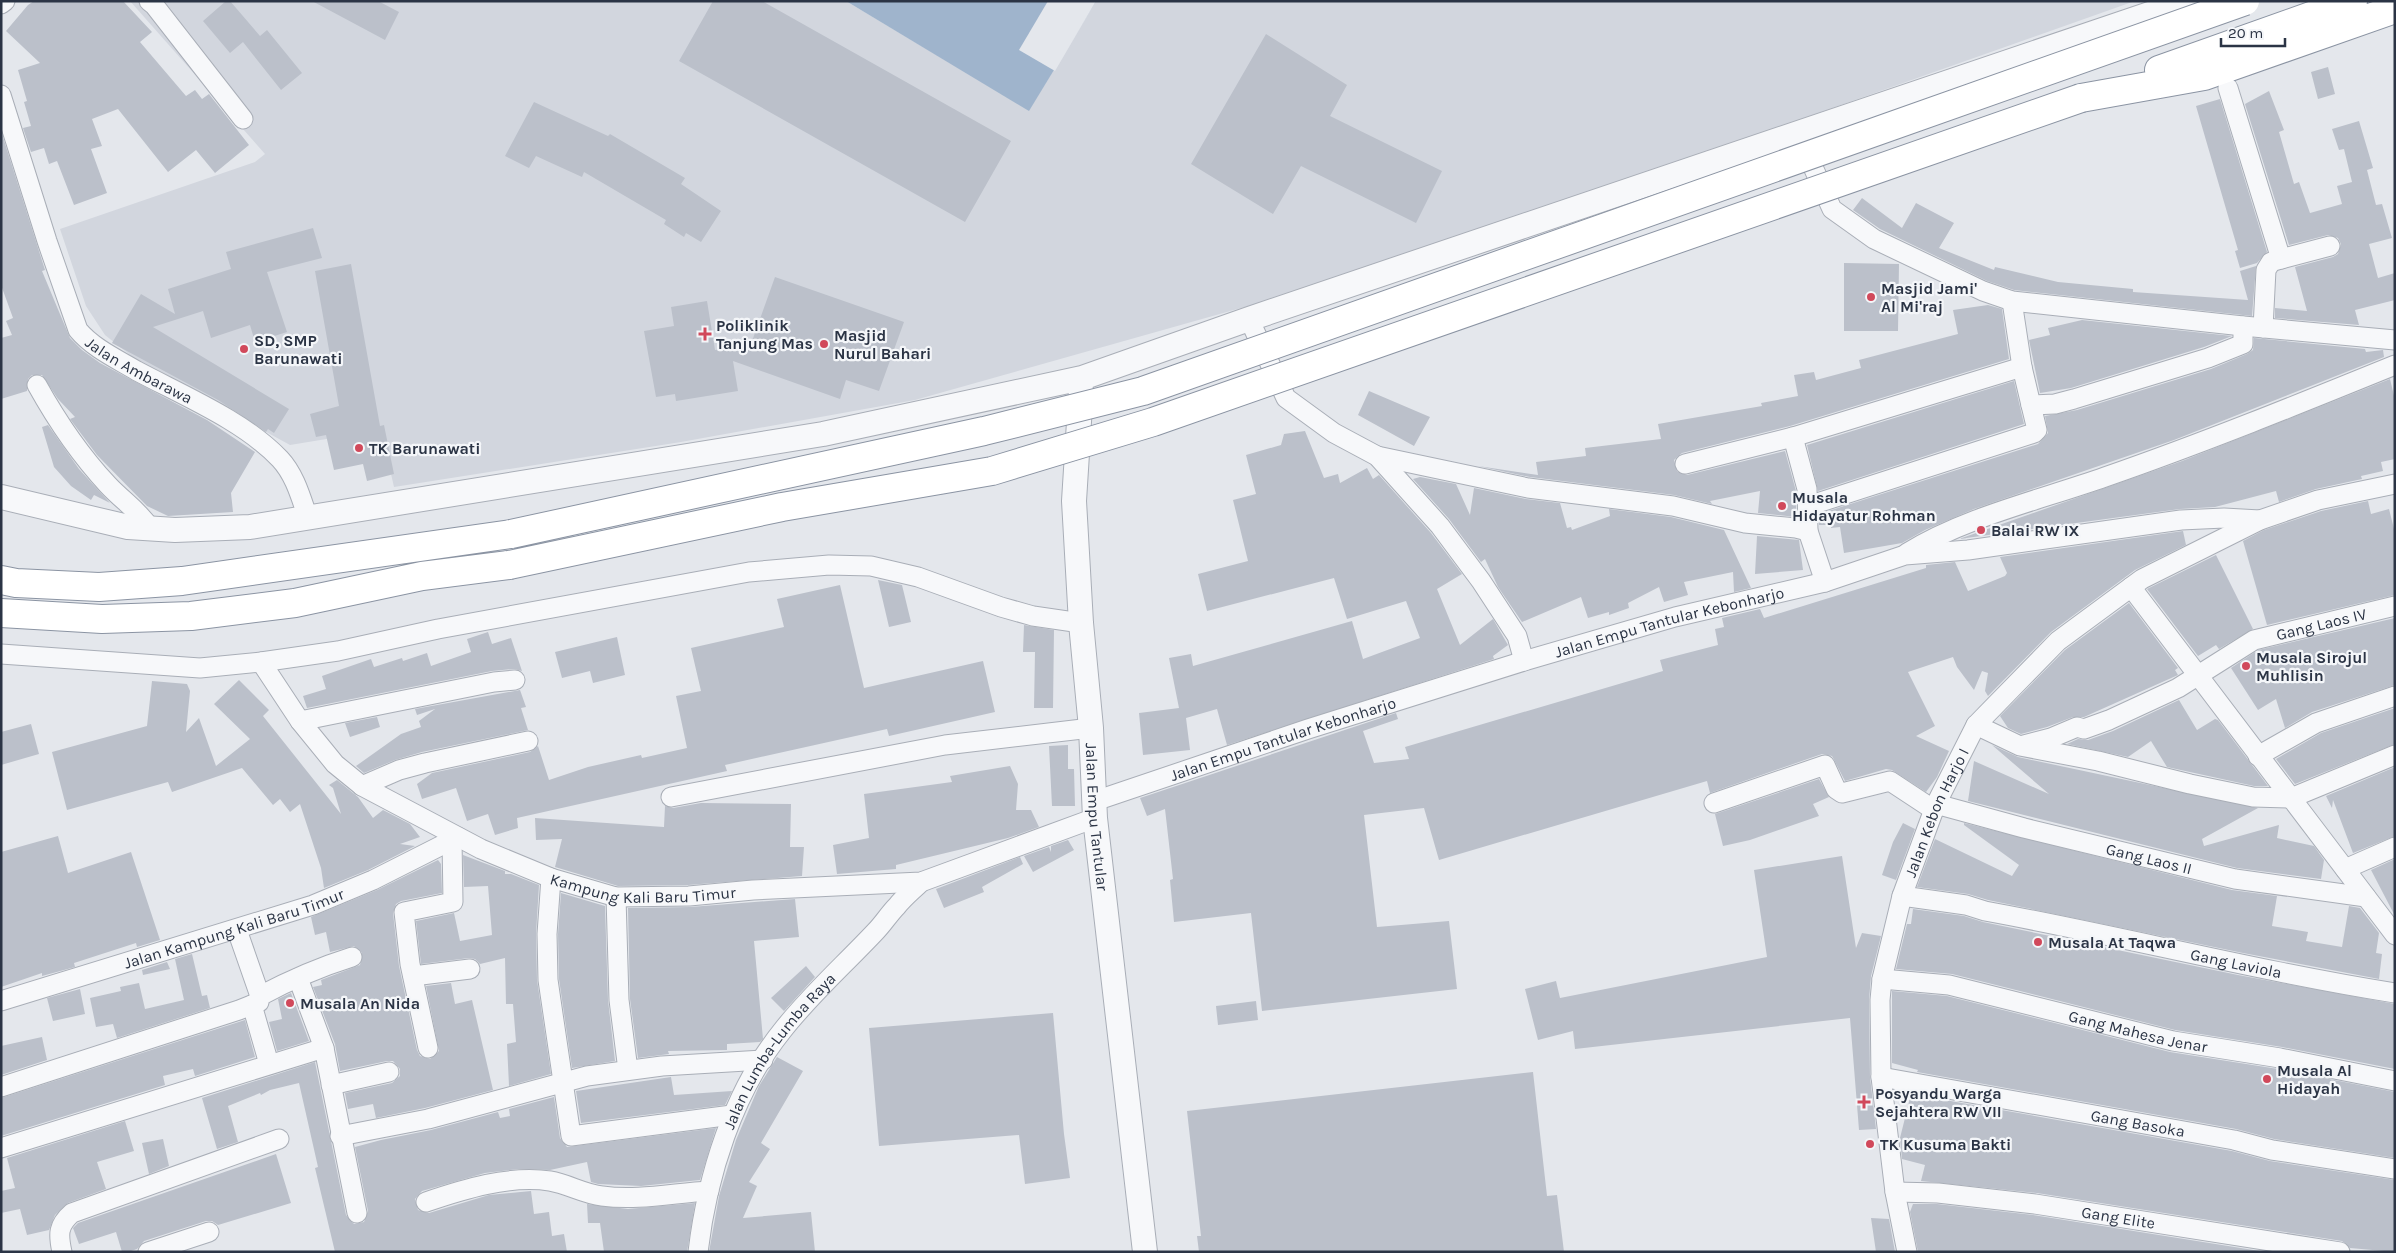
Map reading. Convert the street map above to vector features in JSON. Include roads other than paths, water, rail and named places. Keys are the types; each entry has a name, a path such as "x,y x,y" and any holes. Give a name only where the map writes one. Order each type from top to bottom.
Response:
{"highway":[{"path":"1,580 16,583 99,587 182,581 511,534 984,431 1144,391 2245,1"},
{"path":"1,613 102,619 191,616 294,603 422,576 509,565 782,507 992,471 1153,422 2354,1"},
{"path":"2080,98 2204,76 2395,10"}],"street":[{"path":"1,4 5,1"},
{"path":"148,1 154,5 189,48 243,119"},
{"path":"1,497 128,527 175,530 250,527 823,434 1082,378 1249,319 2188,1"},
{"path":"2228,88 2281,259"},
{"name":"Jalan Ambarawa","path":"1,95 50,250 78,330 87,341 124,363 242,427 281,459 291,475 308,518"},
{"path":"1799,134 1832,209 1874,239 1983,291 2012,301 2395,340"},
{"path":"2263,328 2266,270 2271,262 2330,246"},
{"path":"1808,506 2034,433 2037,430 2022,366 2012,301"},
{"path":"1249,319 1286,398 1334,433 1377,456 1520,487 1673,506 1746,523 1808,531"},
{"path":"2031,405 2055,404 2208,358 2243,344 2243,326"},
{"path":"1905,555 1949,529 2106,477 2242,427 2395,365"},
{"path":"1685,464 1793,437 2022,366"},
{"name":"Jalan Empu Tantular","path":"1082,378 1074,501 1081,623 1091,728 1095,810 1145,1252"},
{"path":"37,385 64,432 109,486 139,512 151,529"},
{"path":"1793,437 1807,489 1808,531 1825,582"},
{"path":"1377,456 1440,526 1481,581 1517,636 1524,661"},
{"path":"2260,520 2318,500 2395,484"},
{"name":"Jalan Empu Tantular Kebonharjo","path":"1095,810 1308,729 1524,661 1675,617 1825,582 1905,555 1968,550 2181,520 2224,518 2260,520"},
{"name":"Jalan Kebon Harjo I","path":"1907,1252 1895,1192 1881,1077 1880,1000 1882,979 1902,896 1935,807 1976,725 2058,642 2142,579 2260,520"},
{"path":"1,654 200,668 261,662 338,651 438,629 721,577 829,565 871,566 918,577 1009,610 1033,616 1081,623"},
{"path":"2131,587 2196,676 2395,935"},
{"name":"Gang Laos IV","path":"2020,746 2051,738 2077,727 2087,729 2109,720 2178,688 2254,640 2395,606"},
{"name":"Kampung Kali Baru Timur","path":"261,662 300,721 335,764 362,786 455,839 551,878 616,897 689,896 753,890 921,882 1095,810"},
{"path":"300,721 494,682 515,680"},
{"path":"2258,756 2316,722 2395,696"},
{"path":"1976,725 2020,746 2098,761 2190,784 2253,797 2291,798 2395,755"},
{"path":"671,796 945,745 1091,728"},
{"path":"362,786 399,770 417,765 528,741"},
{"name":"Gang Laos II","path":"1714,802 1825,765 1836,789 1842,793 1890,781 1935,807 2235,879 2366,897"},
{"path":"428,1048 413,976 404,912 453,902 455,839"},
{"name":"Jalan Kampung Kali Baru Timur","path":"1,1001 237,930 313,905 374,880 455,839"},
{"path":"2345,869 2395,847"},
{"path":"551,878 546,934 548,980 564,1081 569,1134 574,1137 603,1131 732,1116"},
{"name":"Jalan Lumba-Lumba Raya","path":"698,1252 714,1166 732,1116 762,1060 780,1033 817,989 878,930 896,906 921,882"},
{"name":"Gang Laviola","path":"1902,896 1966,905 2314,978 2395,993"},
{"path":"616,897 619,1000 628,1070"},
{"path":"237,930 256,1000 269,1064"},
{"path":"1,1087 156,1038 256,1000 308,971 352,956"},
{"path":"413,976 470,969"},
{"path":"298,978 324,1048 340,1136 357,1213"},
{"name":"Gang Mahesa Jenar","path":"1882,979 1949,985 2173,1041 2280,1058 2395,1081"},
{"path":"1,1148 324,1048"},
{"path":"340,1136 428,1119 564,1081 670,1065 762,1060"},
{"path":"331,1085 389,1072"},
{"name":"Gang Basoka","path":"1881,1077 2234,1140 2272,1150 2395,1169"},
{"path":"62,1252 59,1230 62,1221 72,1213 279,1139"},
{"path":"426,1202 462,1190 509,1182 547,1181 570,1185 582,1192 603,1196 654,1196 709,1190"},
{"name":"Gang Elite","path":"1895,1192 1938,1193 2035,1204 2340,1252"},
{"path":"148,1252 209,1232"}],"water":[{"path":"846,1 1096,1 1029,111"}],"place":[{"name":"Masjid Jami' Al Mi'raj","path":"1871,297"},
{"name":"Poliklinik Tanjung Mas","path":"705,334"},
{"name":"Masjid Nurul Bahari","path":"824,344"},
{"name":"SD, SMP Barunawati","path":"244,349"},
{"name":"TK Barunawati","path":"359,448"},
{"name":"Musala Hidayatur Rohman","path":"1782,506"},
{"name":"Balai RW IX","path":"1981,530"},
{"name":"Musala Sirojul Muhlisin","path":"2246,666"},
{"name":"Musala At Taqwa","path":"2038,942"},
{"name":"Musala An Nida","path":"290,1003"},
{"name":"Musala Al Hidayah","path":"2267,1079"},
{"name":"Posyandu Warga Sejahtera RW VII","path":"1864,1102"},
{"name":"TK Kusuma Bakti","path":"1870,1144"}]}
